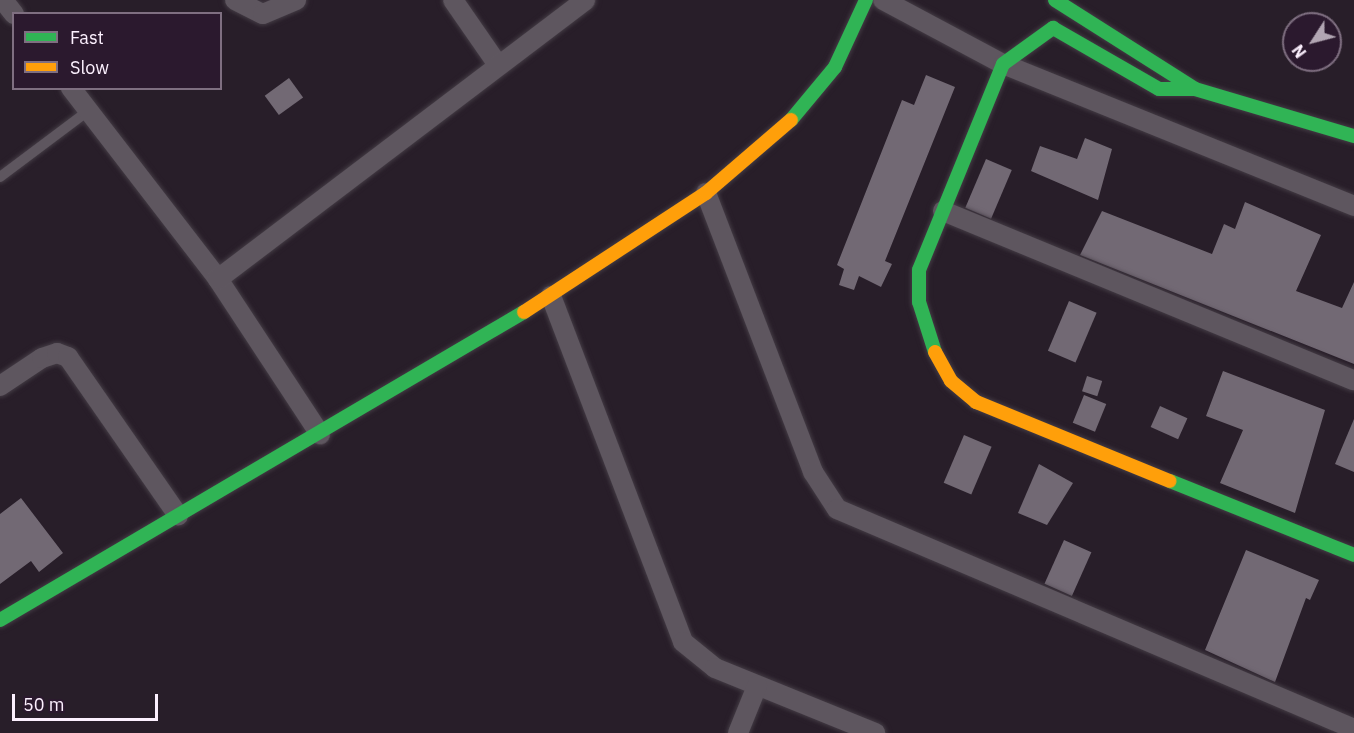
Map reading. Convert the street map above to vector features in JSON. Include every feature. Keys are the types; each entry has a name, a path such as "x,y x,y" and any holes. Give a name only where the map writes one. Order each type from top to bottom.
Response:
{"street":[{"path":"3,0 12,12"},
{"path":"235,0 263,14 296,0"},
{"path":"453,0 498,65"},
{"path":"218,279 585,0"},
{"path":"0,620 320,434 551,296 706,193 808,106 835,67 866,0"},
{"path":"883,0 1003,64 1354,206"},
{"path":"1054,0 1195,89 1354,136"},
{"path":"1195,89 1159,89 1053,28 1003,64 943,212 917,290 934,350 960,390 976,402 1354,555"},
{"path":"72,90 218,279 320,434"},
{"path":"706,193 813,472 837,509 1354,729"},
{"path":"943,212 1354,380"},
{"path":"551,296 674,627 698,657 757,686 875,733"},
{"path":"0,386 42,358 57,353 68,357 178,515"},
{"path":"738,733 757,686"}],"lane":[{"path":"0,177 88,111"}],"building":[{"path":"926,75 955,87 885,261 892,264 881,287 859,276 854,290 839,285 844,269 837,265 902,100 914,105"},
{"path":"289,78 303,97 279,115 265,96"},
{"path":"1085,138 1112,149 1098,200 1031,171 1040,146 1077,159"},
{"path":"986,159 1012,170 991,219 965,208"},
{"path":"1245,202 1321,235 1296,291 1342,308 1354,282 1354,364 1080,255 1102,211 1212,254 1224,224 1235,229"},
{"path":"1069,301 1097,313 1076,362 1048,351"},
{"path":"1223,371 1325,410 1295,513 1220,483 1243,430 1206,416"},
{"path":"1087,376 1102,381 1097,396 1082,391"},
{"path":"1084,395 1106,404 1095,432 1073,423"},
{"path":"1160,406 1187,418 1178,439 1151,427"},
{"path":"1354,419 1354,472 1335,464"},
{"path":"964,435 992,447 971,495 944,483"},
{"path":"1039,464 1073,483 1047,525 1018,513"},
{"path":"21,498 63,553 39,572 31,561 0,584 0,514"},
{"path":"1064,540 1091,552 1072,596 1044,584"},
{"path":"1246,550 1319,580 1310,600 1306,598 1275,682 1205,650"}],"traffic: fast":[{"path":"791,120 835,67 866,0"},
{"path":"1055,0 1195,89 1354,136"},
{"path":"935,352 919,302 919,270 1003,64 1053,28 1159,89 1195,89"},
{"path":"0,620 524,312"},
{"path":"1170,481 1354,555"}],"traffic: slow":[{"path":"524,312 706,193 791,120"},
{"path":"935,352 951,381 976,402 1170,481"}]}
